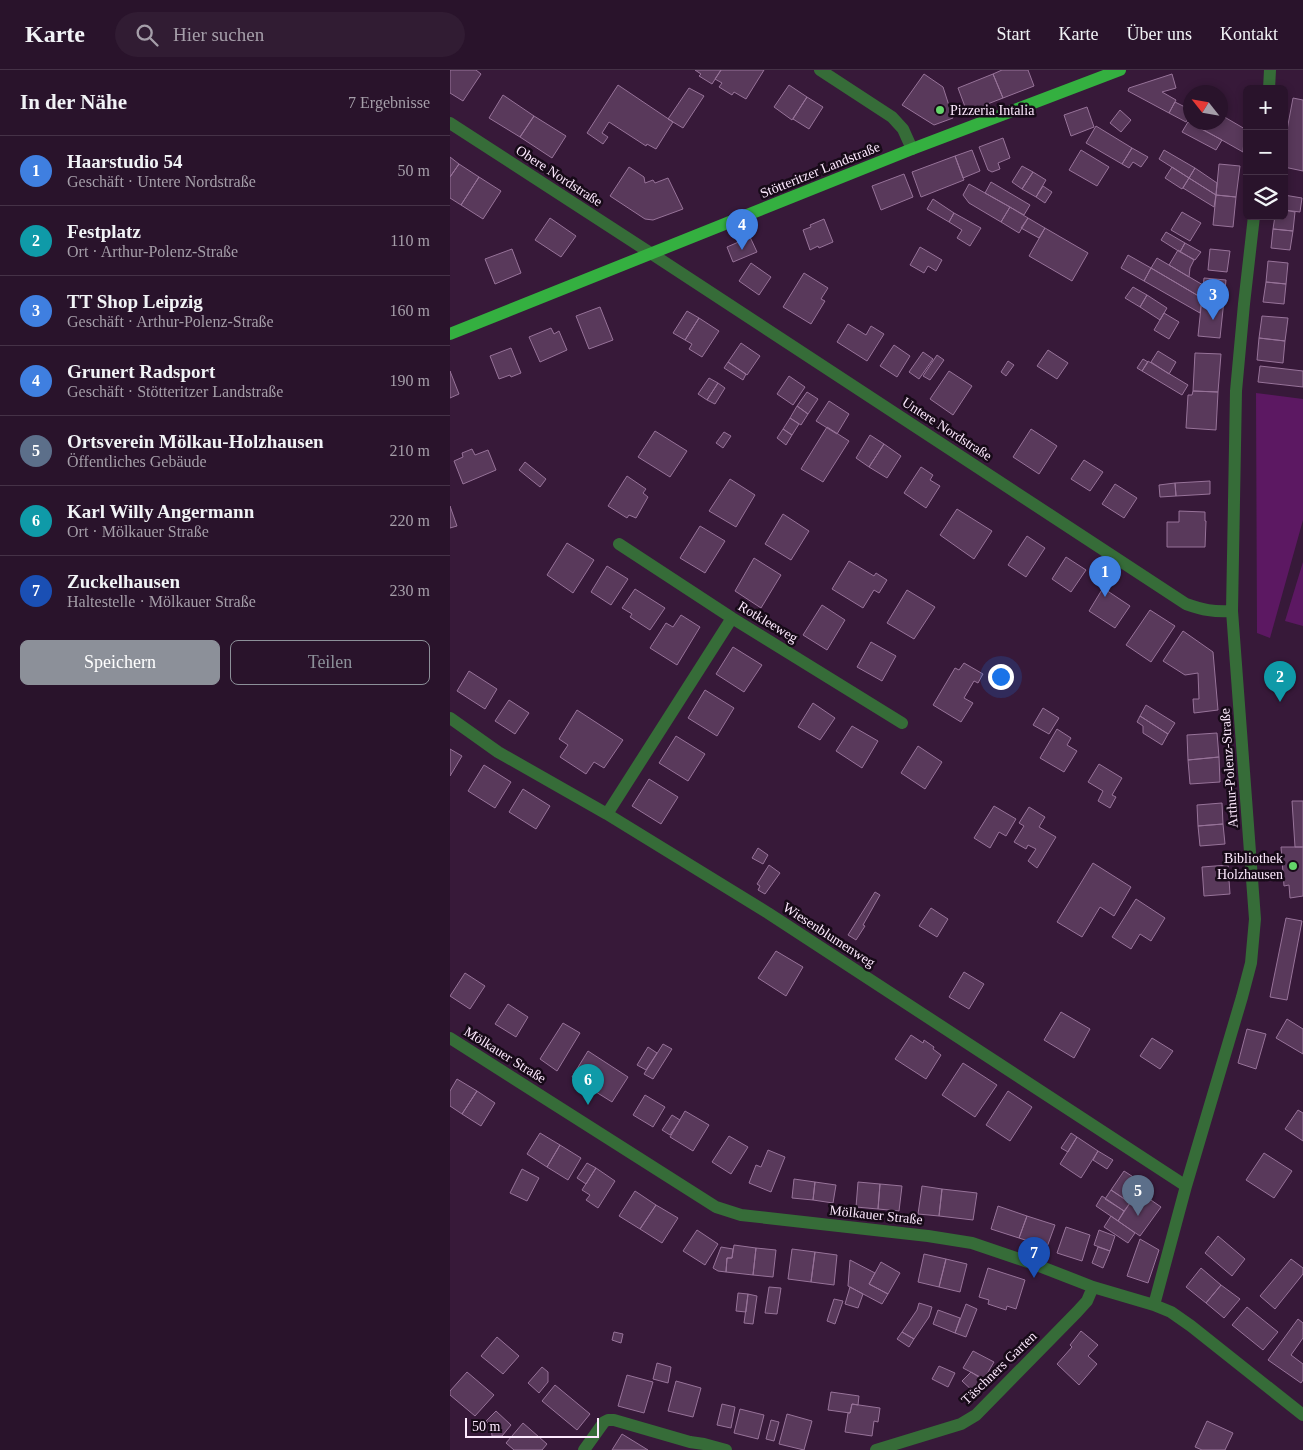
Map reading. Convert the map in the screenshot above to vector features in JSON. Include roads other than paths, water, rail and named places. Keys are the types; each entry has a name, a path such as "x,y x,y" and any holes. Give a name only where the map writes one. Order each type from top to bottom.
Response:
{"main road":[{"name":"Stötteritzer Landstraße","path":"450,334 912,150 1120,70"}],"street":[{"path":"820,70 892,117 903,129 912,150"},
{"path":"1269,85 1270,70"},
{"name":"Obere Nordstraße","path":"450,124 652,254"},
{"name":"Arthur-Polenz-Straße","path":"1154,1304 1186,1186 1251,963 1255,919 1232,611 1236,391 1254,220"},
{"name":"Untere Nordstraße","path":"652,254 1186,604 1215,612 1232,611"},
{"name":"Rotkleeweg","path":"619,544 732,618 902,722"},
{"path":"607,814 732,618"},
{"name":"Wiesenblumenweg","path":"450,718 498,752 607,814 768,913 1186,1186"},
{"name":"Mölkauer Straße","path":"450,1038 716,1207 741,1215 928,1236 972,1243 1093,1287 1154,1304 1171,1312 1192,1326 1303,1415"},
{"name":"Täschners Garten","path":"876,1450 961,1424 976,1415 1077,1312 1087,1301 1093,1287"},
{"path":"584,1450 604,1422 608,1420 614,1420 687,1446 704,1444 726,1450"}],"place":[{"name":"Pizzeria Intalia","path":"940,110"},
{"name":"Grunert Radsport","path":"742,250"},
{"name":"TT Shop Leipzig","path":"1213,320"},
{"name":"Haarstudio 54","path":"1105,597"},
{"name":"Festplatz","path":"1280,702"},
{"name":"Bibliothek Holzhausen","path":"1293,866"},
{"name":"Karl Willy Angermann","path":"588,1105"},
{"name":"Ortsverein Mölkau-Holzhausen","path":"1138,1216"},
{"name":"Zuckelhausen","path":"1034,1278"}]}
